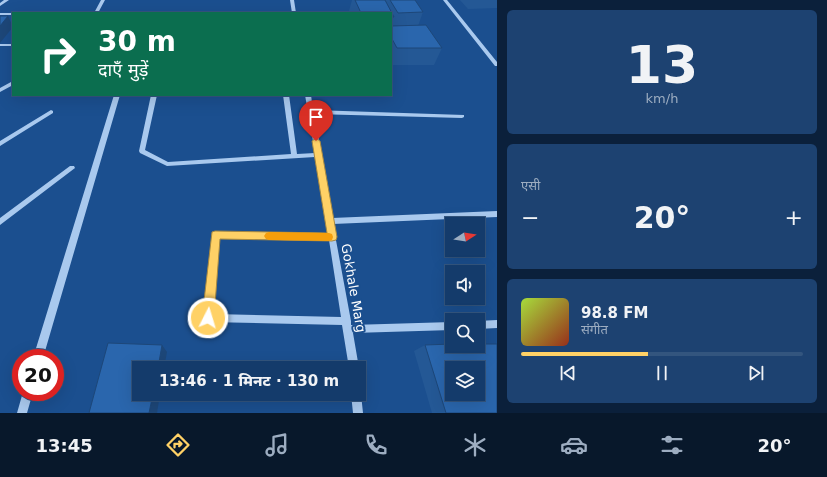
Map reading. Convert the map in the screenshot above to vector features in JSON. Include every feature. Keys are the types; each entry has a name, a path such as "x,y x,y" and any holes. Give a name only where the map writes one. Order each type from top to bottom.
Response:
{"street":[{"path":"0,5 7,0"},
{"path":"97,12 103,0"},
{"path":"292,0 294,12"},
{"path":"445,0 497,65"},
{"path":"0,14 12,14"},
{"path":"0,45 12,45"},
{"path":"0,90 11,84"},
{"path":"41,349 117,96"},
{"path":"154,96 142,151 167,164 319,155"},
{"path":"286,96 294,156"},
{"name":"Gokhale Marg","path":"308,96 353,361"},
{"path":"0,144 51,112"},
{"path":"311,112 462,116"},
{"path":"0,222 72,168"},
{"path":"330,221 497,214"},
{"path":"332,237 215,235 208,318 347,325 445,326"},
{"path":"485,325 497,324"},
{"path":"22,413 25,401"},
{"path":"357,401 358,413"}],"building":[{"path":"355,0 385,0 391,12 361,12"},
{"path":"390,0 415,0 423,12 398,13"},
{"path":"0,16 8,16 0,26"},
{"path":"426,25 442,48 397,48 392,39 392,26"},
{"path":"108,343 162,345 159,361 132,361 132,401 152,401 149,413 89,413"},
{"path":"445,344 445,353 485,353 485,344 497,344 497,413 446,413 425,345"}],"slow traffic":[{"path":"269,236 329,237"}],"route":[{"path":"208,318 215,235 332,237 316,141"}]}
